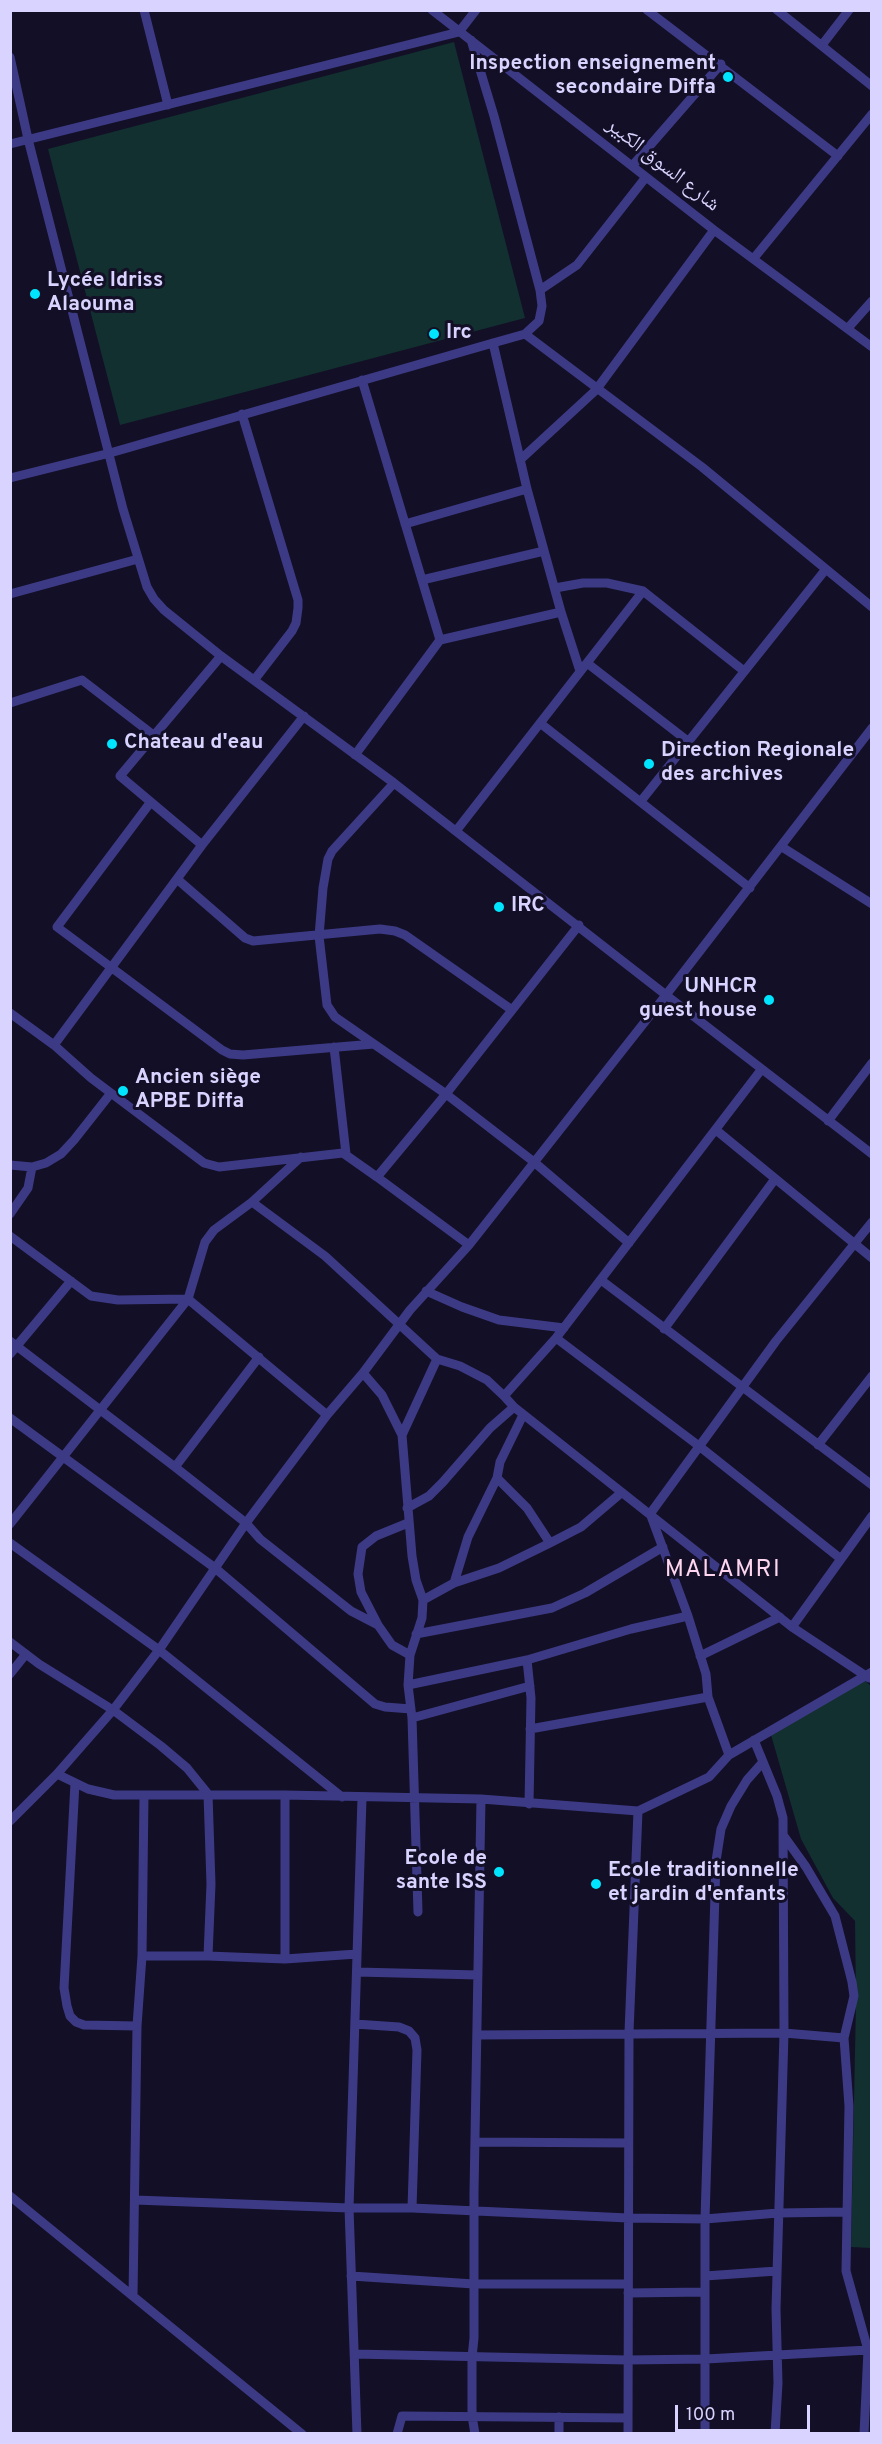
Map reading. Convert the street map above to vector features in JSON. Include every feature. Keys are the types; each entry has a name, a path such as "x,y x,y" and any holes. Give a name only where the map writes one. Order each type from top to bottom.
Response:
{"street":[{"path":"144,10 168,105"},
{"name":"شارع السوق الكبير","path":"432,10 714,230 872,348"},
{"path":"10,144 459,32 476,10"},
{"path":"647,10 721,64 838,156"},
{"path":"777,10 872,86"},
{"path":"822,45 849,10"},
{"path":"10,478 110,453 525,334 539,321 542,306 540,290 494,116 471,40"},
{"path":"10,57 28,139 138,559 147,587 154,599 164,610 221,656 394,783 872,1154"},
{"path":"633,165 721,64"},
{"path":"754,258 872,114"},
{"path":"540,290 577,266 646,177"},
{"path":"520,459 596,390 714,230"},
{"path":"848,328 872,301"},
{"path":"525,334 596,390 702,467 872,607"},
{"path":"493,343 527,489 580,671"},
{"path":"362,380 440,640"},
{"path":"242,414 298,608 296,622 291,631 255,679"},
{"path":"405,524 527,489"},
{"path":"422,580 544,550"},
{"path":"10,594 138,559"},
{"path":"641,801 826,568"},
{"path":"555,588 583,583 607,583 643,591 744,671"},
{"path":"456,831 643,591"},
{"path":"355,755 440,640 561,612"},
{"path":"202,845 120,777 156,737 221,656"},
{"path":"587,663 689,742"},
{"path":"10,703 82,680 156,737"},
{"path":"54,1045 202,845 304,716"},
{"path":"540,723 750,888"},
{"path":"10,1821 57,1774 113,1710 159,1650 246,1523 327,1415 363,1373 426,1291 469,1245 782,848 821,792 872,728"},
{"path":"394,783 332,851 326,867 320,936 327,1005 335,1017 446,1094 534,1162 629,1244"},
{"path":"150,803 57,927 111,969 222,1050 231,1054 243,1055 375,1044"},
{"path":"782,848 872,904"},
{"path":"177,879 245,938 262,941 380,929 405,935 512,1010"},
{"path":"377,1177 579,926"},
{"path":"10,1012 183,1149 212,1166 346,1154 469,1245"},
{"path":"333,1047 346,1154"},
{"path":"828,1121 872,1063"},
{"path":"504,1396 564,1328 761,1070"},
{"path":"10,1165 32,1167 46,1163 61,1154 111,1093"},
{"path":"716,1130 872,1258"},
{"path":"10,1524 188,1299 205,1242 214,1230 252,1202 301,1157"},
{"path":"10,1214 28,1188 32,1167"},
{"path":"664,1329 775,1179"},
{"path":"57,1774 88,1789 114,1795 208,1794 481,1799 638,1811 709,1777 729,1755 870,1676 780,1617 514,1407 487,1380 460,1366 437,1359 325,1256 252,1202"},
{"path":"650,1514 741,1388 872,1222"},
{"path":"10,1236 91,1296 109,1300 188,1299 327,1415"},
{"path":"601,1280 872,1485"},
{"path":"10,1354 14,1343 71,1281"},
{"path":"426,1291 499,1320 564,1328"},
{"path":"556,1338 699,1446 841,1559"},
{"path":"14,1343 246,1523 260,1539 351,1611 378,1625"},
{"path":"175,1467 259,1357"},
{"path":"402,1435 437,1359"},
{"path":"363,1373 382,1395 402,1435 413,1564 423,1600 422,1618 410,1655 408,1685 415,1798 418,1912"},
{"path":"818,1445 872,1376"},
{"path":"407,1508 436,1489 490,1428 514,1407"},
{"path":"454,1583 468,1537 497,1478 500,1462 524,1415"},
{"path":"10,1418 214,1568 375,1704 411,1714 530,1686"},
{"path":"497,1478 527,1508 550,1543"},
{"path":"423,1600 454,1583 499,1568 581,1527 621,1493"},
{"path":"650,1514 688,1616 706,1674 708,1697 729,1755"},
{"path":"792,1626 872,1516"},
{"path":"408,1523 367,1542 362,1547 358,1574 361,1592 378,1625 392,1645 410,1655"},
{"path":"10,1543 159,1650 342,1797"},
{"path":"416,1634 552,1608 585,1593 663,1546"},
{"path":"408,1685 527,1660 631,1629 688,1616"},
{"path":"700,1656 780,1617"},
{"path":"10,1642 113,1710 187,1768 208,1794 211,1884 208,1956"},
{"path":"10,1674 26,1654"},
{"path":"527,1660 531,1729 529,1804"},
{"path":"531,1729 708,1697"},
{"path":"754,1740 777,1796 783,1818 784,2033 778,2213 775,2433"},
{"path":"705,2433 705,2219 716,1861 721,1828 731,1806 747,1780 763,1762"},
{"path":"75,1783 64,1988 67,2006 70,2016 76,2022 84,2025 137,2026"},
{"path":"285,1795 285,1959"},
{"path":"134,2296 137,2026 142,1956 144,1796"},
{"path":"357,2433 349,2208 362,1798"},
{"path":"475,2433 472,2416 472,2357 481,1799"},
{"path":"628,2433 629,2032 638,1811"},
{"path":"783,1834 835,1916 854,1996 844,2038 849,2106 846,2271 868,2350 864,2433"},
{"path":"142,1956 285,1959 357,1954"},
{"path":"357,1972 478,1975"},
{"path":"355,2024 399,2026 409,2031 415,2038 417,2061 412,2208"},
{"path":"477,2035 629,2032 784,2033 844,2038"},
{"path":"475,2142 628,2143"},
{"path":"10,2196 302,2433"},
{"path":"135,2200 474,2210 628,2218 705,2219 778,2213 846,2212"},
{"path":"705,2276 777,2271"},
{"path":"351,2276 474,2284 705,2292"},
{"path":"354,2354 627,2360 706,2359 868,2350"},
{"path":"398,2433 402,2416 628,2418"},
{"path":"559,2417 559,2433"}],"green space":[{"path":"454,42 525,318 120,425 48,149"},
{"path":"865,1681 871,1686 871,2248 851,2247 856,2002 855,1921 833,1898 801,1839 769,1728"}],"place":[{"name":"Inspection enseignement secondaire Diffa","path":"728,77"},
{"name":"Lycée Idriss Alaouma","path":"35,294"},
{"name":"Irc","path":"434,334"},
{"name":"Chateau d'eau","path":"112,744"},
{"name":"Direction Regionale des archives","path":"649,764"},
{"name":"IRC","path":"499,907"},
{"name":"UNHCR guest house","path":"769,1000"},
{"name":"Ancien siège APBE Diffa","path":"123,1091"},
{"name":"Ecole de sante ISS","path":"499,1872"},
{"name":"Ecole traditionnelle et jardin d'enfants","path":"596,1884"}],"district":[{"name":"MALAMRI","path":"723,1571"}]}
